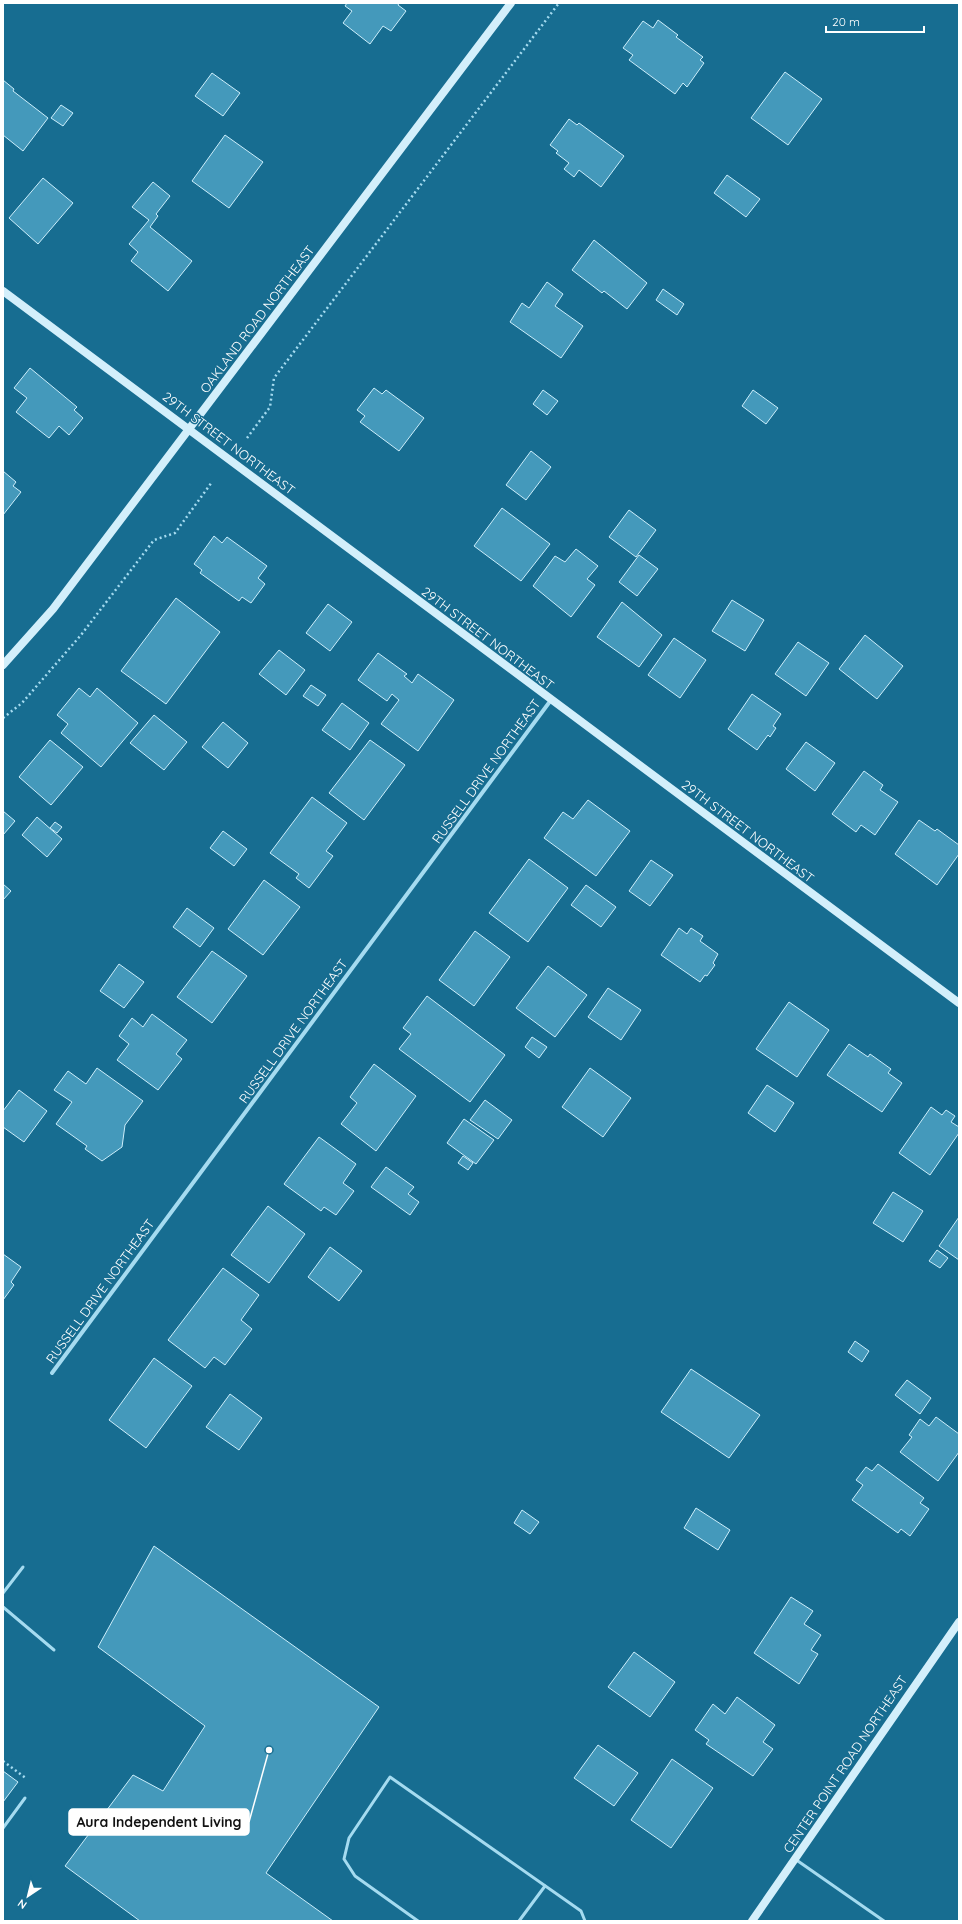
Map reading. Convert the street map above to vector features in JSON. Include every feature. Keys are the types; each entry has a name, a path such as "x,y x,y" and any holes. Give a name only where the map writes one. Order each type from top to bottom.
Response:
{"main road":[{"name":"OAKLAND ROAD NORTHEAST","path":"3,665 53,609 511,3"},
{"name":"29TH STREET NORTHEAST","path":"3,291 189,428 551,700 959,1003"},
{"name":"CENTER POINT ROAD NORTHEAST","path":"752,1921 959,1622"}],"street":[{"name":"RUSSELL DRIVE NORTHEAST","path":"52,1373 551,700"}],"lane":[{"path":"3,1593 24,1567"},
{"path":"3,1607 54,1650"},
{"path":"418,1921 355,1876 344,1859 349,1838 390,1777 581,1910 585,1921"},
{"path":"3,1828 25,1798"},
{"path":"795,1859 884,1921"},
{"path":"519,1921 545,1886"}],"path":[{"path":"247,438 270,407 274,378 559,3"},
{"path":"3,718 22,703 82,635 154,540 175,533 212,482"},
{"path":"3,1760 27,1779 25,1798"}],"building":[{"path":"347,3 399,3 398,5 406,11 391,31 383,26 370,44 343,23 352,11 345,6"},
{"path":"658,20 678,35 676,37 703,57 700,60 704,63 687,87 683,83 675,94 629,60 633,55 623,48 643,21 653,28"},
{"path":"785,72 822,99 788,145 751,118"},
{"path":"212,73 240,93 223,116 195,96"},
{"path":"3,80 14,89 13,91 48,118 23,151 3,135"},
{"path":"61,105 73,113 63,126 51,118"},
{"path":"569,119 577,125 579,123 624,156 601,187 579,170 574,177 564,169 569,163 556,153 558,151 550,145"},
{"path":"225,135 263,162 229,208 192,181"},
{"path":"727,175 760,199 746,217 714,193"},
{"path":"43,178 73,203 38,244 9,218"},
{"path":"153,182 170,196 156,214 158,216 150,227 192,261 168,291 131,261 138,252 129,244 149,220 132,207"},
{"path":"594,240 647,283 627,309 604,291 602,293 572,270"},
{"path":"547,282 563,294 555,306 583,326 561,358 510,322 522,303 529,308"},
{"path":"663,289 684,304 677,315 656,300"},
{"path":"30,368 77,407 74,410 83,418 69,435 59,426 49,438 16,412 27,398 14,388"},
{"path":"374,388 382,394 386,390 424,418 399,451 360,422 365,416 357,410"},
{"path":"543,390 558,401 547,415 533,404"},
{"path":"753,390 778,408 766,424 742,406"},
{"path":"531,451 551,467 526,500 506,485"},
{"path":"3,471 16,482 13,486 21,492 3,515"},
{"path":"502,508 550,544 521,581 474,546"},
{"path":"629,510 656,530 636,557 609,537"},
{"path":"214,536 222,543 227,537 267,566 258,578 265,584 251,603 242,597 239,601 200,573 202,570 194,564"},
{"path":"576,549 598,566 587,579 595,585 571,617 533,586 555,556 565,562"},
{"path":"639,555 658,569 637,596 619,582"},
{"path":"176,598 220,632 166,704 121,671"},
{"path":"732,600 764,620 745,651 712,631"},
{"path":"622,602 662,635 639,667 597,637"},
{"path":"328,604 352,622 330,651 306,633"},
{"path":"865,635 903,666 877,699 839,669"},
{"path":"674,638 706,660 680,698 648,675"},
{"path":"798,642 829,663 806,696 775,674"},
{"path":"279,650 305,670 286,695 259,674"},
{"path":"378,653 407,674 404,676 412,683 418,674 454,700 418,751 381,724 399,700 392,694 387,701 358,680"},
{"path":"311,685 326,695 318,706 303,696"},
{"path":"79,688 90,697 97,688 138,723 101,767 61,733 68,724 57,715"},
{"path":"752,694 781,714 773,726 776,728 770,737 768,735 757,750 728,729"},
{"path":"342,703 369,723 350,750 322,730"},
{"path":"154,715 187,742 164,770 130,743"},
{"path":"223,722 248,743 228,768 202,747"},
{"path":"50,740 83,767 51,805 19,777"},
{"path":"370,740 405,765 364,820 329,793"},
{"path":"806,742 835,763 815,791 786,769"},
{"path":"864,771 883,785 880,790 898,802 875,835 861,825 856,832 832,814"},
{"path":"312,797 347,823 326,851 333,856 309,888 296,878 299,874 270,853"},
{"path":"588,800 630,831 596,876 544,838 563,812 573,819"},
{"path":"3,811 15,821 3,835"},
{"path":"37,817 62,839 47,857 22,835"},
{"path":"919,820 935,831 937,829 959,845 959,854 937,885 895,854"},
{"path":"55,822 62,827 57,833 50,828"},
{"path":"223,831 247,849 234,866 210,848"},
{"path":"529,859 568,888 528,942 489,913"},
{"path":"651,860 673,875 650,906 629,891"},
{"path":"264,880 300,907 263,955 228,929"},
{"path":"3,884 11,891 3,900"},
{"path":"586,885 616,907 601,927 571,905"},
{"path":"187,908 214,928 200,947 173,927"},
{"path":"679,928 687,934 691,928 703,936 700,941 718,954 713,963 715,965 707,976 705,975 700,982 661,955"},
{"path":"475,931 510,957 474,1006 439,980"},
{"path":"212,951 247,976 212,1023 177,997"},
{"path":"119,964 144,982 124,1008 100,991"},
{"path":"548,966 587,995 555,1037 516,1008"},
{"path":"608,988 641,1010 621,1040 588,1017"},
{"path":"427,996 505,1055 470,1102 399,1049 411,1034 403,1028"},
{"path":"789,1002 829,1030 797,1077 756,1049"},
{"path":"152,1014 187,1040 176,1054 182,1059 158,1090 117,1060 129,1044 119,1036 132,1018 143,1027"},
{"path":"532,1037 547,1047 539,1058 525,1047"},
{"path":"849,1044 868,1057 870,1054 891,1069 888,1073 902,1083 882,1112 827,1075"},
{"path":"374,1064 416,1096 376,1151 341,1124 357,1103 350,1097"},
{"path":"97,1068 143,1101 125,1125 122,1147 102,1161 85,1149 87,1146 56,1124 72,1102 54,1090 68,1071 86,1084"},
{"path":"590,1068 631,1098 603,1137 562,1107"},
{"path":"767,1085 794,1103 775,1132 748,1113"},
{"path":"19,1090 47,1111 24,1142 3,1127 3,1111"},
{"path":"485,1100 512,1120 498,1139 470,1120"},
{"path":"931,1107 942,1115 946,1110 955,1116 951,1122 959,1127 959,1133 930,1175 899,1153"},
{"path":"464,1119 494,1140 476,1164 447,1143"},
{"path":"319,1137 356,1164 343,1183 354,1191 336,1215 324,1207 321,1211 284,1184"},
{"path":"463,1156 473,1163 468,1170 458,1163"},
{"path":"386,1167 414,1187 408,1194 419,1202 410,1215 371,1187"},
{"path":"893,1192 923,1211 903,1242 873,1223"},
{"path":"268,1206 305,1234 269,1283 231,1255"},
{"path":"959,1217 959,1260 939,1246"},
{"path":"330,1247 362,1271 339,1301 308,1277"},
{"path":"937,1250 948,1258 940,1268 929,1261"},
{"path":"3,1254 21,1267 11,1282 14,1285 3,1300"},
{"path":"223,1268 259,1295 241,1320 252,1329 225,1365 214,1357 205,1368 168,1340"},
{"path":"855,1341 869,1351 862,1362 848,1352"},
{"path":"154,1358 192,1386 146,1448 109,1420"},
{"path":"691,1369 760,1415 729,1458 661,1412"},
{"path":"907,1380 931,1398 920,1414 895,1395"},
{"path":"230,1394 262,1418 239,1450 206,1427"},
{"path":"936,1417 959,1434 959,1452 938,1481 900,1452 912,1437 909,1435 920,1419 929,1426"},
{"path":"878,1464 924,1498 920,1503 929,1509 910,1536 901,1529 898,1533 852,1500 863,1485 856,1480 866,1467 872,1471"},
{"path":"696,1508 730,1530 718,1550 684,1528"},
{"path":"522,1510 539,1522 530,1534 514,1523"},
{"path":"154,1546 379,1707 266,1873 333,1921 140,1921 65,1866 133,1775 163,1791 205,1726 98,1647"},
{"path":"791,1597 813,1611 804,1624 821,1635 811,1650 818,1654 799,1684 754,1653"},
{"path":"634,1652 675,1682 650,1717 608,1687"},
{"path":"737,1697 775,1725 763,1742 773,1749 753,1776 706,1744 709,1740 695,1730 713,1704 725,1714"},
{"path":"598,1745 638,1773 614,1806 574,1778"},
{"path":"672,1759 713,1788 671,1848 631,1820"},
{"path":"3,1771 18,1782 3,1802"}],"place":[{"name":"Aura Independent Living","path":"269,1750"}]}
